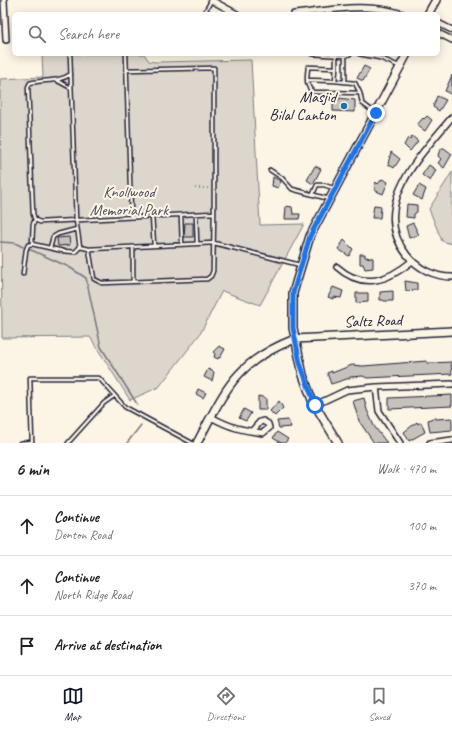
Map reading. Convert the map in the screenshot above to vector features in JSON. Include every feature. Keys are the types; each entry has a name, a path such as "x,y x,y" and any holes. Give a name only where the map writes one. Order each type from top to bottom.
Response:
{"street":[{"path":"4,0 6,40"},
{"path":"212,0 233,12"},
{"path":"429,12 436,0"},
{"path":"312,12 356,7 393,12"},
{"path":"440,24 452,30"},
{"path":"440,34 452,40"},
{"path":"338,443 315,405 303,375 295,339 293,293 310,236 406,56"},
{"path":"452,117 409,171 395,203 393,219 400,245 412,261 422,269 433,274 452,277"},
{"path":"337,268 356,280 368,280 391,275 412,261"},
{"name":"Saltz Road","path":"197,443 232,382 251,361 268,350 295,339 452,331"},
{"path":"315,405 346,390 376,387 452,384"},
{"path":"376,387 379,411 400,443"},
{"path":"211,417 233,428 253,430"},
{"path":"430,443 452,440"}],"lane":[{"path":"206,12 206,10 212,0"},
{"path":"70,56 76,220 80,247"},
{"path":"126,56 131,216"},
{"path":"335,81 336,56"},
{"path":"345,56 345,82"},
{"path":"370,56 380,58 400,67"},
{"path":"336,68 308,67 307,80 309,89 313,92 360,93"},
{"path":"89,249 94,279 98,282 207,279 211,276 213,271 214,68 127,70"},
{"path":"32,244 33,224 35,220 33,214 28,87 30,83 57,80 71,74"},
{"path":"57,80 71,88"},
{"path":"307,80 355,83 359,87 362,103 376,113"},
{"path":"270,170 282,178 292,189 329,199"},
{"path":"313,194 315,188 320,184 335,189"},
{"path":"35,220 40,222 131,216 214,213"},
{"path":"196,214 197,244"},
{"path":"181,215 182,244"},
{"path":"152,216 154,246"},
{"path":"50,248 53,237 58,234 77,229"},
{"path":"80,247 89,249 133,248 214,243 301,265"},
{"path":"23,274 28,245 32,244 75,252 80,247"},
{"path":"133,248 133,281"},
{"path":"20,443 32,443 30,378 100,378 107,385 114,396 132,411 192,443"},
{"path":"68,443 104,403 114,396"}],"path":[{"path":"196,188 214,188"}],"green space":[{"name":"Knollwood Memorial Park","path":"42,56 145,56 149,61 155,62 251,60 260,225 304,224 260,305 222,291 200,334 159,387 130,400 90,337 2,338 0,79 43,77"},
{"path":"452,172 452,244 442,241 429,209"}],"building":[{"path":"364,66 370,69 363,81 357,78"},
{"path":"452,75 452,95 445,91"},
{"path":"437,96 446,100 439,111 433,107"},
{"name":"Masjid Bilal Canton","path":"339,98 355,100 355,112 333,111 333,100 339,100"},
{"path":"427,116 432,120 425,131 417,125"},
{"path":"412,136 418,141 410,151 404,145 408,138 410,140"},
{"path":"442,148 452,154 444,168 438,163 441,159 438,156 439,152"},
{"path":"391,152 400,159 394,168 388,164"},
{"path":"429,165 436,170 430,181 422,175"},
{"path":"315,166 321,169 313,184 307,180"},
{"path":"273,177 281,181 278,188 272,186"},
{"path":"382,179 388,182 383,194 374,190 376,182 378,184"},
{"path":"419,185 426,189 422,200 413,195"},
{"path":"407,204 417,205 417,212 414,214 414,218 406,217"},
{"path":"374,205 381,206 380,218 372,218"},
{"path":"286,206 292,207 293,214 300,214 299,219 285,219"},
{"path":"185,223 193,223 193,237 184,237"},
{"path":"413,223 419,235 409,238 406,226"},
{"path":"69,237 70,245 58,246 57,238"},
{"path":"344,240 353,249 349,256 338,249"},
{"path":"360,254 365,254 365,257 373,258 373,268 365,269 363,264 360,264"},
{"path":"405,281 417,283 417,290 406,291"},
{"path":"333,287 343,291 341,298 333,297 333,299 328,297"},
{"path":"393,291 393,301 380,300 380,292"},
{"path":"356,293 368,293 368,302 356,303"},
{"path":"219,346 225,349 218,359 214,357 215,354 213,352"},
{"path":"427,361 427,363 451,362 452,374 367,378 363,376 350,377 331,384 327,373 332,371 332,373 352,365 363,366"},
{"path":"208,369 214,372 212,381 204,377"},
{"path":"198,389 206,393 203,398 196,394"},
{"path":"452,395 452,406 389,409 389,398"},
{"path":"258,396 266,398 266,410 258,410"},
{"path":"364,398 367,410 374,426 387,443 374,443 359,421 353,401"},
{"path":"279,401 283,408 275,416 270,411"},
{"path":"244,409 251,413 246,421 239,418"},
{"path":"435,417 436,419 452,418 452,430 430,432 428,420"},
{"path":"288,420 291,427 279,428 277,421"},
{"path":"417,422 418,424 421,422 425,432 409,441 404,432"},
{"path":"277,432 288,439 285,443 281,443 273,438"}],"waterway":[{"path":"0,242 15,243 23,247"},
{"path":"29,249 69,267 86,278 101,347 137,404"},
{"path":"127,443 141,425"}],"place":[{"name":"Masjid Bilal Canton","path":"344,106"}],"route":[{"path":"315,405 303,375 293,328 293,293 302,258 310,236 322,211 376,113"}]}
